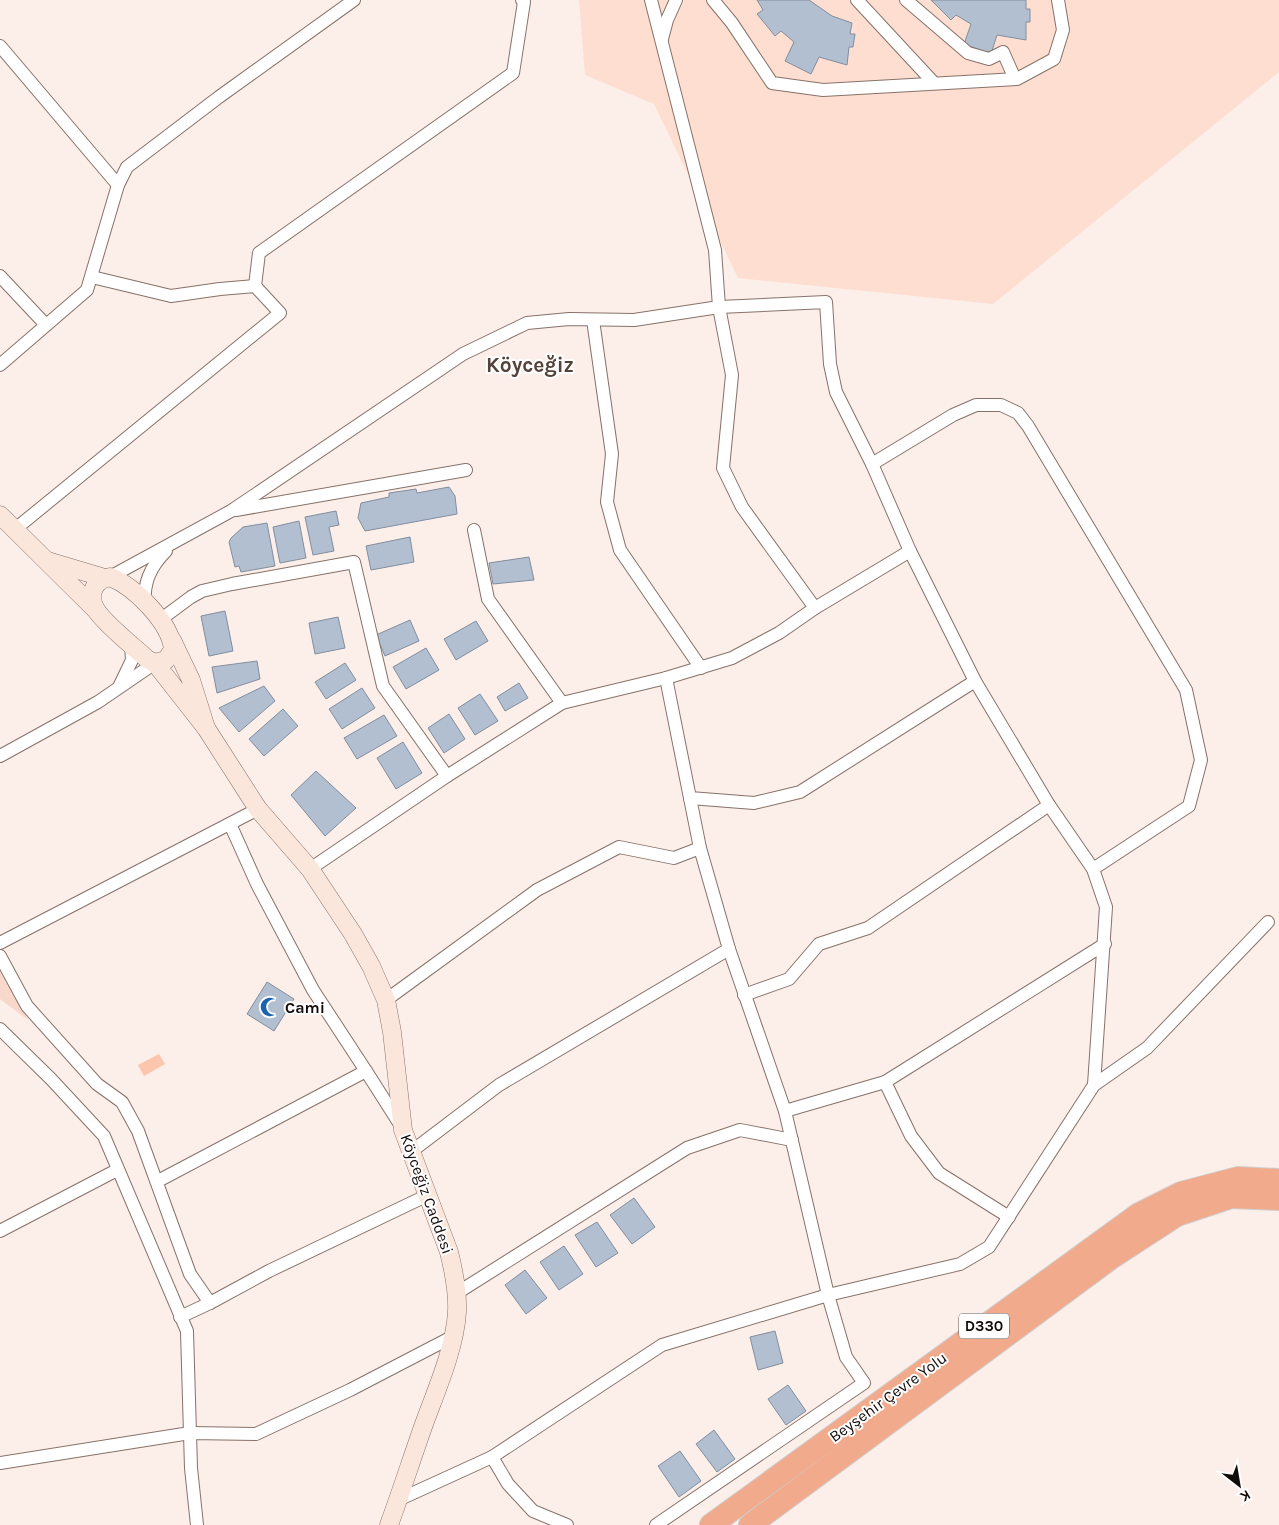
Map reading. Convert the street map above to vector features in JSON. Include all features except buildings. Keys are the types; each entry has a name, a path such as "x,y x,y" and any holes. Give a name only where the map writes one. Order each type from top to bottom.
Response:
{"highway":[{"name":"Beyşehir Çevre Yolu","path":"711,1525 1139,1214 1181,1193 1238,1178 1279,1180"},
{"name":"Beyşehir Çevre Yolu","path":"750,1525 1111,1258 1177,1215 1231,1197 1279,1199"}],"street":[{"path":"0,365 87,290 118,186 127,167 219,97 354,0"},
{"path":"14,530 280,313 255,286 259,253 513,73 524,2 522,0"},
{"path":"651,0 715,250 719,307 732,374 723,468 742,507 815,608"},
{"path":"661,41 667,20 676,0"},
{"path":"713,0 732,24 772,83 823,90 1015,79 1054,59 1063,30 1058,0"},
{"path":"857,0 934,83"},
{"path":"906,0 968,53 989,59 1003,52 1015,79"},
{"path":"0,46 118,186"},
{"path":"0,276 46,325"},
{"path":"92,277 171,296 220,288 255,286"},
{"path":"96,610 93,590 95,585 107,577 171,545 231,511 463,354 528,323 569,319 634,320 719,307 826,302 830,364 836,392 872,464 910,551 976,681 1049,805 1093,870 1106,907 1094,1085"},
{"path":"593,320 612,454 607,502 620,550 701,668"},
{"path":"872,464 976,404 1001,405 1018,413 1028,426 1186,690 1202,760 1189,806 1093,870"},
{"path":"231,511 466,470"},
{"path":"0,516 96,610"},
{"path":"474,530 488,599 562,703"},
{"path":"145,604 144,592 148,576 159,558 171,545"},
{"path":"310,869 447,776 562,703 666,678 732,658 779,633 815,608 910,551"},
{"path":"46,560 107,577"},
{"path":"160,620 202,591 354,562 383,686 447,776"},
{"name":"Köyceğiz Caddesi","path":"107,577 128,587 160,620 191,680 206,728"},
{"name":"Köyceğiz Caddesi","path":"96,610 131,645 147,659 155,663 206,728 258,809 310,869 353,934 386,1000 397,1062 403,1130 449,1252 457,1293 457,1314 452,1338 389,1525"},
{"path":"0,756 116,691 155,663 166,660 172,653 172,640"},
{"path":"116,691 130,668 133,653 131,645"},
{"path":"656,1525 864,1383 846,1357 828,1295 785,1111 729,949 700,848 666,678"},
{"path":"690,798 754,803 800,792 976,681"},
{"path":"744,995 790,979 819,944 868,928 1049,805"},
{"path":"0,943 258,809"},
{"path":"230,824 257,884 313,990 403,1130"},
{"path":"386,1000 537,890 620,847 674,858 700,848"},
{"path":"398,1500 492,1457 662,1345 828,1295 960,1264 988,1247 1094,1085 1147,1048 1268,922"},
{"path":"785,1111 885,1082 1105,944"},
{"path":"412,1151 499,1085 729,949"},
{"path":"0,956 27,1006 97,1084 122,1102 138,1131 158,1181 190,1274 210,1303"},
{"path":"0,1028 52,1079 104,1136 187,1331 190,1433 197,1525"},
{"path":"158,1181 366,1071"},
{"path":"885,1082 912,1136 939,1173 1009,1217"},
{"path":"457,1293 687,1148 740,1130 792,1140"},
{"path":"0,1231 117,1170"},
{"path":"180,1317 269,1271 428,1195"},
{"path":"0,1463 190,1433 256,1434 350,1390 452,1338"},
{"path":"492,1457 508,1484 533,1512 568,1525"}],"shaded area":[{"path":"579,0 1279,0 1279,72 993,304 738,278 654,104 585,75"},
{"path":"0,968 28,1020 0,999"},
{"path":"159,1054 165,1064 144,1076 138,1065"}],"place":[{"name":"Cami","path":"270,1007"}],"district":[{"name":"Köyceğiz","path":"530,365"}]}
